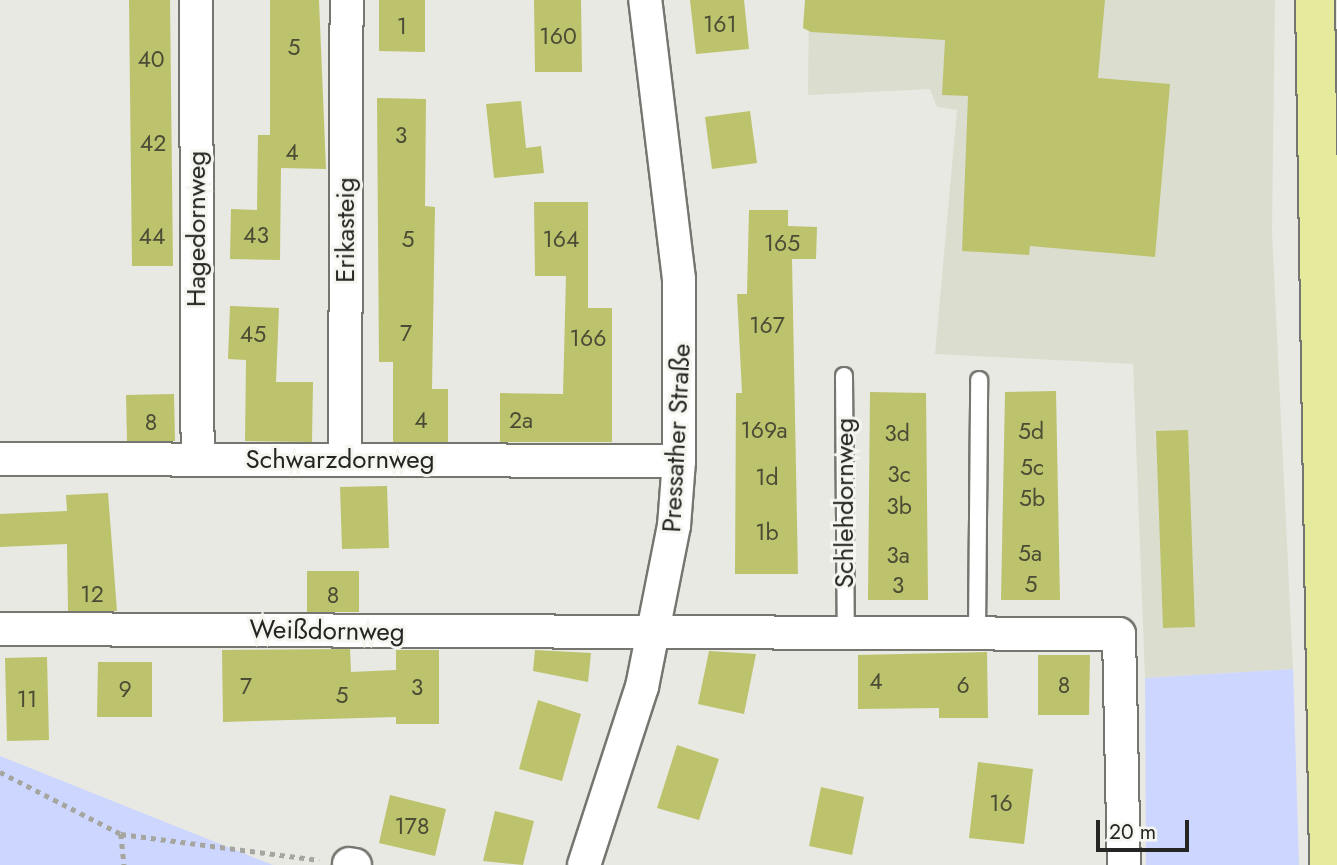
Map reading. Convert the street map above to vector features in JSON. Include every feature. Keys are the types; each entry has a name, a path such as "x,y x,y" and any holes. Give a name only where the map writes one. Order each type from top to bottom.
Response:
{"main road":[{"path":"1315,0 1329,865"}],"street":[{"name":"Hagedornweg","path":"196,0 198,459"},
{"name":"Erikasteig","path":"345,460 347,0"},
{"name":"Pressather Straße","path":"584,865 642,687 655,629 679,461 680,279 645,0"},
{"name":"Schwarzdornweg","path":"0,459 679,461"},
{"name":"Weißdornweg","path":"0,629 655,629"},
{"path":"655,629 1119,634 1124,865"}],"lane":[{"name":"Schlehdornweg","path":"844,376 846,631"},
{"path":"977,633 979,380"}],"path":[{"path":"0,772 121,834 352,864"},
{"path":"121,834 124,865"}],"shaded area":[{"path":"809,0 1275,0 1272,232 1293,669 1145,678 1133,364 935,354 957,110 937,107 930,89 808,95"},
{"path":"1293,669 1299,865 1146,865 1145,678"},
{"path":"0,756 273,865 0,865"}],"building":[{"path":"129,0 170,0 173,266 132,266"},
{"path":"270,0 319,0 326,169 281,168 280,260 230,259 231,209 257,210 258,135 270,135"},
{"path":"379,0 425,0 425,52 379,51"},
{"path":"534,0 581,0 582,72 535,72"},
{"path":"690,0 744,0 749,49 696,54"},
{"path":"805,0 1105,0 1098,78 1170,84 1155,257 1030,246 1029,255 962,251 968,96 942,95 945,40 811,32 803,28"},
{"path":"377,98 426,99 425,206 435,207 432,389 448,389 448,442 393,442 393,362 379,362"},
{"path":"521,101 526,148 541,146 544,173 494,178 486,104"},
{"path":"750,111 757,163 712,169 705,117"},
{"path":"534,202 588,202 588,308 612,308 612,442 500,442 500,393 563,394 566,276 535,276"},
{"path":"749,210 788,210 788,226 817,227 816,259 792,259 798,574 735,574 736,393 742,393 737,294 747,294"},
{"path":"230,306 279,308 276,382 313,382 312,442 245,441 246,360 228,359"},
{"path":"1056,391 1060,600 1001,600 1005,392"},
{"path":"870,392 926,393 928,600 868,600"},
{"path":"174,394 175,441 127,441 126,395"},
{"path":"1188,430 1195,627 1163,628 1156,431"},
{"path":"387,486 389,548 342,549 340,487"},
{"path":"108,493 117,611 68,611 67,544 0,547 0,514 67,511 66,495"},
{"path":"307,571 359,571 359,612 307,612"},
{"path":"350,649 351,672 396,670 396,650 439,650 439,724 396,724 396,717 223,722 222,650"},
{"path":"535,650 591,653 588,682 533,671"},
{"path":"709,651 756,654 744,714 698,704"},
{"path":"987,652 988,718 939,718 939,708 858,709 858,655"},
{"path":"1038,655 1090,655 1089,715 1038,715"},
{"path":"47,657 49,740 7,741 5,658"},
{"path":"98,662 152,662 152,717 97,717"},
{"path":"538,700 581,714 562,781 519,769"},
{"path":"677,745 719,759 699,820 657,808"},
{"path":"978,762 1033,769 1024,844 969,838"},
{"path":"821,787 864,797 852,855 809,846"},
{"path":"390,795 446,809 435,856 379,843"},
{"path":"495,811 534,821 523,865 483,861"}]}
